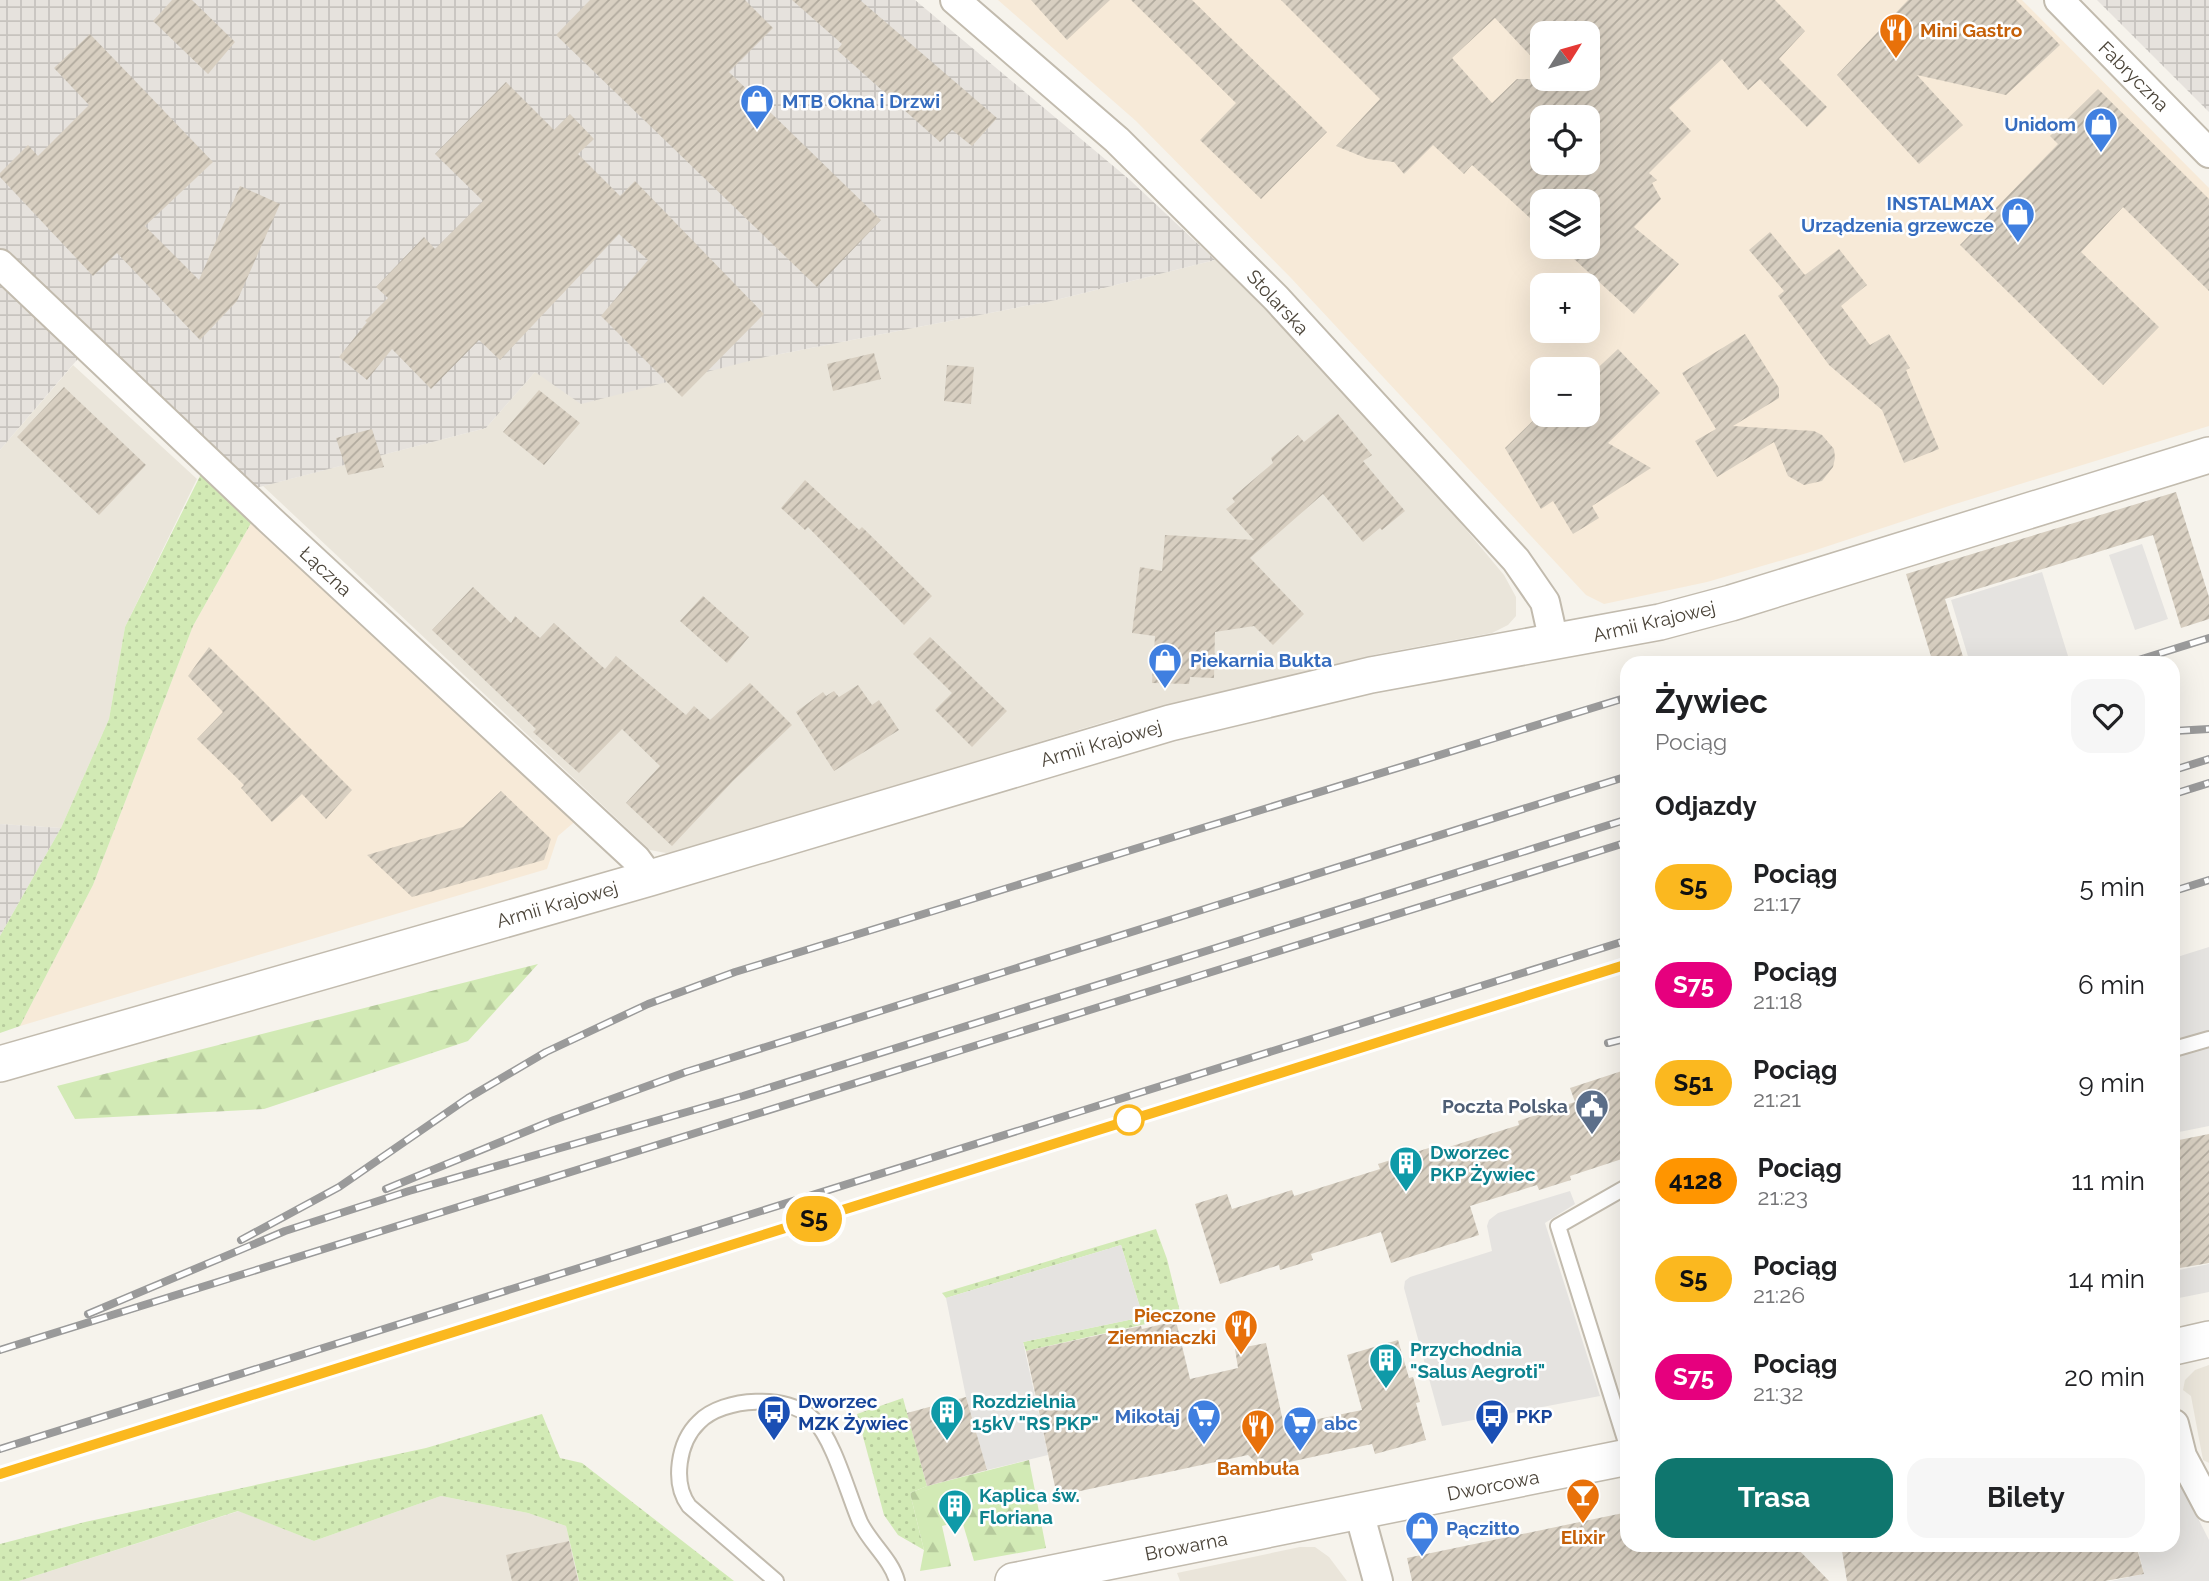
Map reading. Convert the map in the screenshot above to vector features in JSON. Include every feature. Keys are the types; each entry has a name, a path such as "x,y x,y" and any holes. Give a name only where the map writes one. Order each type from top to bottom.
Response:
{"street":[{"name":"Stolarska","path":"955,0 1117,140 1276,298 1516,560 1545,602 1554,642"},
{"name":"Fabryczna","path":"2059,0 2209,153"},
{"name":"Łączna","path":"0,264 270,520 626,850 650,878"},
{"name":"Armii Krajowej","path":"0,1064 650,878 1170,723 1384,672 1660,622 1731,603 2209,455"},
{"path":"2180,1346 2209,1339"},
{"path":"2180,1448 2209,1507"},
{"name":"Dworcowa","path":"1359,1512 1620,1459"},
{"path":"1359,1512 1378,1581"},
{"name":"Browarna","path":"1013,1581 1359,1512"}],"lane":[{"path":"2180,1047 2209,1039"},
{"path":"1620,1191 1558,1226 1620,1424"},
{"path":"776,1581 689,1506 680,1490 678,1473 684,1448 698,1422 730,1406 776,1401 797,1407 814,1420 824,1435 862,1525 894,1572 897,1581"}],"shaded area":[{"path":"0,0 915,0 1130,180 1215,260 1056,300 765,357 581,404 535,372 486,428 241,492 82,354 0,450"},
{"path":"998,0 2022,0 2209,188 2209,426 1807,553 1707,582 1604,604 1586,595 1291,278 1136,121"},
{"path":"2097,0 2209,0 2209,112"},
{"path":"1215,260 1294,336 1438,496 1504,575 1516,597 1516,616 1508,625 1492,633 1378,654 1111,720 679,852 666,853 650,850 263,486 486,428 535,372 765,357 1056,300"},
{"path":"73,365 197,479 125,627 109,719 61,828 0,824 0,450"},
{"path":"259,509 586,812 558,836 547,869 20,1026 93,885 193,626"},
{"path":"2142,544 2168,619 2135,630 2109,555"},
{"path":"2042,572 2068,656 1968,656 1951,600"},
{"path":"0,824 61,828 0,936"},
{"path":"2209,947 2209,1126 2180,1132 2180,956"},
{"path":"1570,1191 1575,1204 1545,1223 1600,1396 1442,1426 1404,1288 1405,1281 1410,1277 1492,1251 1487,1226 1489,1220 1498,1213"},
{"path":"1121,1245 1143,1317 1023,1342 1048,1455 987,1470 966,1397 946,1298"},
{"path":"2209,1264 2209,1292 2180,1298 2180,1270"},
{"path":"2209,1365 2209,1463 2203,1460 2191,1396 2183,1390 2185,1380 2195,1370"},
{"path":"2180,1483 2209,1540 2209,1581 2110,1581 2144,1574 2139,1552 2180,1552"},
{"path":"441,1496 528,1513 566,1526 579,1581 19,1581 239,1511 314,1541"},
{"path":"1300,1547 1315,1547 1329,1557 1347,1581 1180,1581 1177,1573"}],"green space":[{"path":"208,460 259,509 193,626 93,885 20,1026 0,1033 0,936 61,828 109,719 125,627"},
{"path":"538,964 468,1041 264,1109 75,1119 57,1086"},
{"path":"1156,1229 1167,1259 1181,1316 1026,1351 1023,1342 1143,1317 1121,1245 946,1298 942,1293"},
{"path":"903,1398 927,1486 910,1493 924,1550 898,1535 884,1515 857,1414"},
{"path":"542,1414 560,1458 582,1463 734,1581 579,1581 566,1526 528,1513 441,1496 314,1541 238,1511 19,1581 0,1581 0,1544 85,1522 426,1448"},
{"path":"1029,1460 1046,1548 974,1561 962,1521 942,1526 951,1566 920,1571 924,1550 910,1493 927,1486"}],"building":[{"path":"172,0 192,0 235,42 208,74 153,21"},
{"path":"590,0 745,0 773,28 729,72 881,220 817,287 556,35"},
{"path":"792,0 860,0 997,118 972,146 952,130 940,142 837,50 842,44"},
{"path":"1031,0 1110,0 1067,40"},
{"path":"1131,0 1192,0 1327,132 1261,199 1200,140 1236,103"},
{"path":"1281,0 1775,0 1805,31 1779,59 1827,107 1807,127 1760,79 1748,90 1722,59 1669,108 1691,131 1649,173 1657,180 1652,183 1661,199 1634,227 1679,264 1634,314 1600,283 1600,273 1589,273 1574,259 1600,259 1600,189 1530,189 1530,218 1472,165 1464,174 1433,145 1404,174 1394,162 1368,159 1336,146 1380,99"},
{"path":"1908,0 2016,0 2060,45 2006,95 1917,75 1963,125 1919,164 1837,75"},
{"path":"90,34 213,162 145,226 199,280 240,186 280,204 237,301 200,340 117,253 93,276 0,177 0,173 28,145 38,156 89,105 54,68"},
{"path":"506,82 554,130 570,114 594,139 578,154 620,196 635,181 764,314 682,397 601,316 648,260 619,234 500,360 479,340 431,389 392,349 367,380 339,357 367,322 365,321 388,298 376,287 424,237 435,249 483,201 435,154"},
{"path":"2098,89 2209,199 2209,291 2123,207 2081,252 2159,327 2103,385 1960,245 2058,144 2050,136"},
{"path":"1770,232 1805,275 1839,249 1867,285 1841,306 1870,345 1889,334 1910,368 1906,370 1939,449 1904,463 1882,410 1829,365 1778,296 1784,291 1749,250"},
{"path":"1745,334 1779,388 1779,398 1733,426 1814,431 1822,435 1834,449 1835,458 1833,467 1822,481 1804,485 1788,476 1774,442 1717,477 1695,441 1716,429 1682,373"},
{"path":"1618,349 1660,393 1608,443 1651,468 1592,506 1599,518 1573,534 1553,501 1541,509 1505,448 1530,424 1530,427 1600,427 1600,366"},
{"path":"874,353 881,379 833,391 827,364"},
{"path":"947,365 974,367 971,404 944,401"},
{"path":"64,387 146,465 99,515 17,437"},
{"path":"539,390 580,423 544,465 503,432"},
{"path":"1338,414 1372,455 1363,461 1405,511 1363,542 1323,494 1250,558 1304,614 1273,645 1254,626 1215,632 1214,678 1190,677 1189,684 1152,683 1155,636 1132,633 1140,567 1162,571 1165,535 1254,540 1226,509 1235,502 1232,498 1273,463 1271,458 1298,435 1304,442"},
{"path":"372,429 384,467 348,475 336,438"},
{"path":"805,480 859,530 862,527 932,596 904,625 808,527 805,530 781,508"},
{"path":"2176,492 2209,597 2209,619 2181,628 2153,535 1945,599 1963,656 1931,656 1906,574"},
{"path":"473,587 511,623 515,616 540,638 554,623 605,669 616,656 686,715 694,706 710,720 750,683 792,725 733,781 672,846 626,803 660,766 622,729 579,773 533,732 536,729 432,630"},
{"path":"703,596 749,637 727,663 680,621"},
{"path":"930,637 1007,711 972,747 935,710 952,693 913,654"},
{"path":"209,647 352,790 326,819 302,794 272,822 241,788 244,785 197,739 223,712 188,676"},
{"path":"858,685 872,705 879,700 899,730 834,771 796,712 823,692 826,696 834,691 839,697"},
{"path":"501,791 551,839 544,860 412,897 367,855 463,827"},
{"name":"Dworzec PKP Żywiec","path":"1620,1072 1620,1160 1570,1176 1571,1180 1539,1190 1537,1185 1470,1206 1479,1235 1391,1263 1381,1232 1311,1254 1313,1260 1280,1270 1279,1265 1220,1284 1195,1204 1227,1194 1232,1209 1292,1190 1294,1196 1380,1169 1378,1164 1432,1147 1433,1152 1519,1125 1518,1121 1575,1102 1570,1088"},
{"path":"2209,1134 2209,1263 2180,1268 2180,1140"},
{"path":"1176,1321 1190,1379 1238,1368 1235,1349 1266,1343 1284,1426 1362,1410 1347,1355 1398,1340 1409,1378 1413,1377 1420,1402 1416,1403 1426,1440 1375,1454 1372,1444 1262,1468 1248,1455 1057,1496 1026,1351"},
{"name":"Rozdzielnia 15kV \"RS PKP\"","path":"966,1397 987,1470 927,1486 907,1413"},
{"path":"1620,1514 1620,1552 1801,1552 1829,1581 1412,1581 1407,1558"},
{"path":"569,1541 578,1581 512,1581 506,1555"},
{"path":"1842,1552 2138,1552 2144,1574 2105,1581 1847,1581"}],"railway":[{"path":"2151,656 2209,638"},
{"path":"241,1240 339,1187 468,1098 546,1052 648,1004 735,972 1620,699"},
{"path":"2180,731 2209,729"},
{"path":"2180,768 2209,759"},
{"path":"386,1189 554,1120 686,1072 1620,779"},
{"path":"2180,792 2209,783"},
{"path":"88,1314 285,1231 409,1191 743,1096 1620,822"},
{"path":"0,1350 1620,844"},
{"path":"2180,889 2209,880"},
{"path":"0,1449 1620,943"},
{"path":"0,1474 1620,967"},
{"path":"1608,1043 1620,1040"}],"train":[{"name":"S5","path":"0,1474 1620,966"}],"place":[{"name":"Mini Gastro","path":"1896,60"},
{"name":"MTB Okna i Drzwi","path":"757,131"},
{"name":"Unidom","path":"2101,154"},
{"name":"INSTALMAX Urządzenia grzewcze","path":"2018,244"},
{"name":"Piekarnia Bukta","path":"1165,690"},
{"name":"Poczta Polska","path":"1592,1136"},
{"name":"Dworzec PKP Żywiec","path":"1406,1193"},
{"name":"Pieczone Ziemniaczki","path":"1241,1356"},
{"name":"Przychodnia \"Salus Aegroti\"","path":"1386,1390"},
{"name":"Dworzec MZK Żywiec","path":"774,1442"},
{"name":"Rozdzielnia 15kV \"RS PKP\"","path":"947,1442"},
{"name":"Mikołaj","path":"1204,1446"},
{"name":"PKP","path":"1492,1446"},
{"name":"abc","path":"1300,1453"},
{"name":"Bambuła","path":"1258,1456"},
{"name":"Elixir","path":"1583,1525"},
{"name":"Kaplica św. Floriana","path":"955,1536"},
{"name":"Pączitto","path":"1422,1558"}]}
